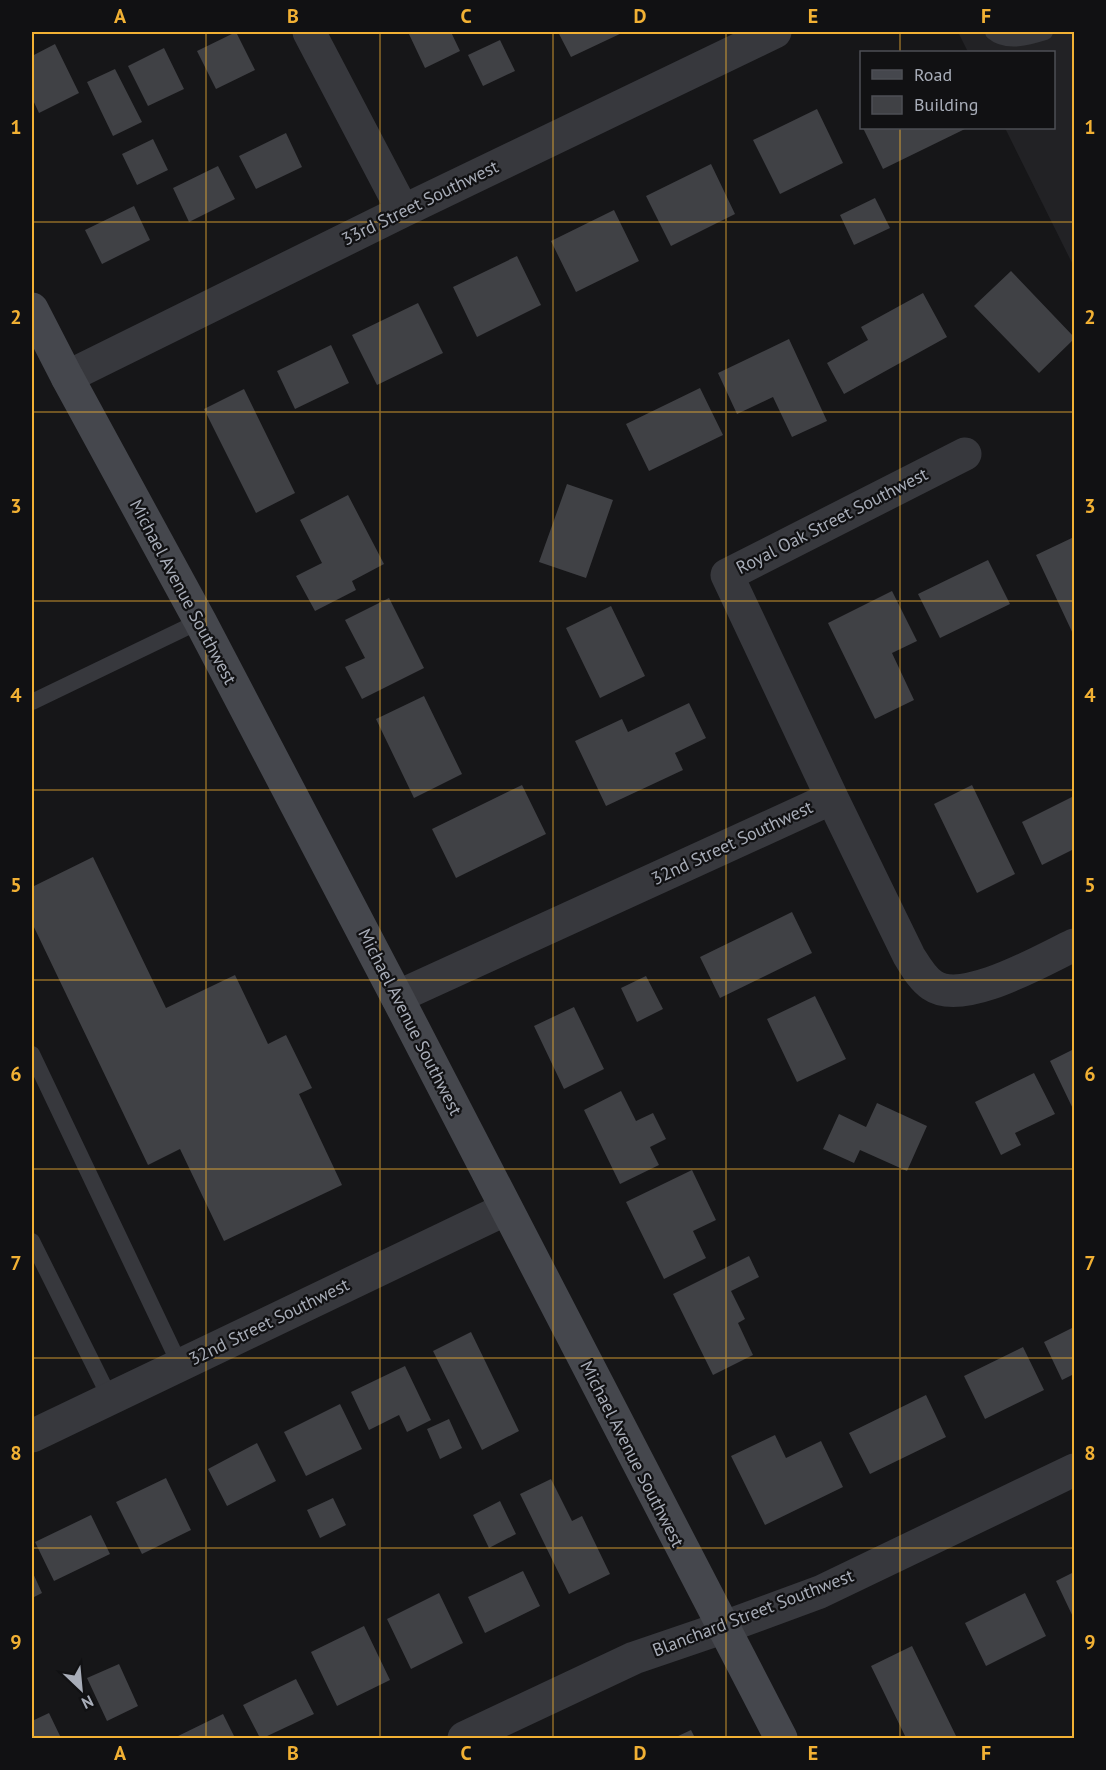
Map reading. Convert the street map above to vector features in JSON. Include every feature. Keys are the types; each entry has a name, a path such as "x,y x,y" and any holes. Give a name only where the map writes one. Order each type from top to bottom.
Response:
{"street":[{"path":"309,32 403,211"},
{"name":"33rd Street Southwest","path":"67,377 403,211 736,40 775,32"},
{"name":"Michael Avenue Southwest","path":"32,309 200,621 781,1738"},
{"name":"Royal Oak Street Southwest","path":"832,798 727,575 965,454"},
{"name":"32nd Street Southwest","path":"397,997 832,798 909,956 920,975 934,987 950,990 974,989 995,983 1074,945"},
{"name":"32nd Street Southwest","path":"32,1436 506,1209"},
{"name":"Blanchard Street Southwest","path":"464,1738 634,1658 820,1592 1074,1470"}],"lane":[{"path":"993,32 998,35 1024,39 1045,32"},
{"path":"32,702 200,621"},
{"path":"32,1054 180,1365"},
{"path":"32,1240 110,1398"}],"shaded area":[{"path":"958,32 1074,32 1074,267 1005,129 1055,129 1055,51 968,51"}],"building":[{"path":"236,32 255,70 216,89 197,51"},
{"path":"408,32 451,32 460,51 425,68"},
{"path":"558,32 624,32 571,57"},
{"path":"500,40 515,71 483,86 468,55"},
{"path":"55,44 79,93 39,113 32,98 32,56"},
{"path":"164,48 184,89 148,106 128,66"},
{"path":"115,69 142,122 113,136 87,82"},
{"path":"817,109 843,163 780,194 753,140"},
{"path":"863,129 965,129 883,169"},
{"path":"286,133 302,167 256,189 239,156"},
{"path":"153,139 168,170 137,185 122,154"},
{"path":"711,164 735,214 671,246 646,196"},
{"path":"218,166 235,199 189,222 173,188"},
{"path":"875,198 890,228 854,245 840,215"},
{"path":"134,206 150,240 102,264 85,230"},
{"path":"614,210 639,261 576,292 551,241"},
{"path":"517,256 541,305 477,337 453,287"},
{"path":"1011,271 1074,337 1039,373 974,306"},
{"path":"923,293 947,337 844,394 827,363 868,340 861,327"},
{"path":"418,303 443,353 377,385 352,335"},
{"path":"789,339 827,421 792,437 773,397 737,414 718,373"},
{"path":"331,345 349,383 295,409 277,371"},
{"path":"700,388 723,435 649,471 626,424"},
{"path":"244,389 295,493 256,513 204,409"},
{"path":"567,484 613,500 586,578 539,562"},
{"path":"348,495 384,564 352,581 356,590 315,611 296,576 322,563 300,520"},
{"path":"1074,537 1074,636 1036,555"},
{"path":"988,560 1010,604 940,638 918,594"},
{"path":"892,591 917,641 892,653 914,700 875,719 828,623"},
{"path":"389,598 424,668 362,699 345,667 365,658 345,620"},
{"path":"611,606 645,676 600,698 566,628"},
{"path":"424,696 462,774 414,798 376,719"},
{"path":"689,703 706,738 675,753 683,770 606,806 575,741 622,719 628,732"},
{"path":"522,785 546,834 456,878 432,829"},
{"path":"972,785 1015,874 977,893 934,804"},
{"path":"1074,796 1074,849 1042,865 1022,822"},
{"path":"93,857 166,1008 235,975 268,1044 286,1035 312,1088 299,1094 342,1185 224,1241 180,1149 148,1165 32,923 32,887"},
{"path":"792,912 812,953 720,998 700,957"},
{"path":"646,976 663,1009 637,1022 621,988"},
{"path":"815,996 846,1059 797,1082 767,1019"},
{"path":"574,1007 604,1069 564,1089 534,1026"},
{"path":"1074,1049 1074,1111 1050,1061"},
{"path":"1034,1073 1055,1114 1015,1133 1021,1145 1001,1155 975,1102"},
{"path":"621,1091 636,1121 653,1113 666,1139 650,1147 659,1165 620,1184 584,1110"},
{"path":"877,1103 927,1126 907,1171 860,1150 854,1163 823,1149 839,1114 866,1127"},
{"path":"692,1170 716,1220 693,1231 706,1258 664,1279 626,1202"},
{"path":"749,1256 759,1277 731,1291 745,1319 738,1323 753,1355 713,1375 673,1294"},
{"path":"1074,1327 1074,1374 1062,1380 1044,1342"},
{"path":"471,1332 519,1431 482,1450 433,1351"},
{"path":"1023,1347 1044,1390 985,1419 964,1376"},
{"path":"405,1366 431,1420 407,1432 399,1415 369,1430 351,1392"},
{"path":"926,1395 946,1437 870,1474 849,1433"},
{"path":"340,1404 362,1449 306,1476 284,1432"},
{"path":"449,1419 462,1448 440,1459 427,1429"},
{"path":"775,1435 786,1458 821,1441 843,1487 765,1525 731,1456"},
{"path":"257,1443 276,1481 227,1506 208,1469"},
{"path":"166,1478 191,1530 142,1554 116,1502"},
{"path":"551,1479 572,1521 582,1516 610,1574 569,1594 520,1494"},
{"path":"333,1498 346,1525 320,1538 307,1510"},
{"path":"500,1501 516,1534 489,1548 473,1515"},
{"path":"91,1515 110,1554 54,1581 35,1542"},
{"path":"32,1571 42,1593 32,1598"},
{"path":"523,1571 540,1606 485,1633 468,1597"},
{"path":"1074,1572 1074,1619 1056,1581"},
{"path":"439,1593 463,1643 411,1669 387,1619"},
{"path":"1025,1593 1046,1636 986,1666 965,1623"},
{"path":"364,1626 390,1680 337,1706 311,1652"},
{"path":"912,1646 957,1738 906,1738 871,1666"},
{"path":"119,1664 138,1706 107,1721 87,1678"},
{"path":"296,1679 314,1714 260,1738 243,1705"},
{"path":"49,1713 61,1738 32,1738 32,1721"},
{"path":"223,1714 235,1738 174,1738"},
{"path":"691,1730 695,1738 674,1738"}]}
